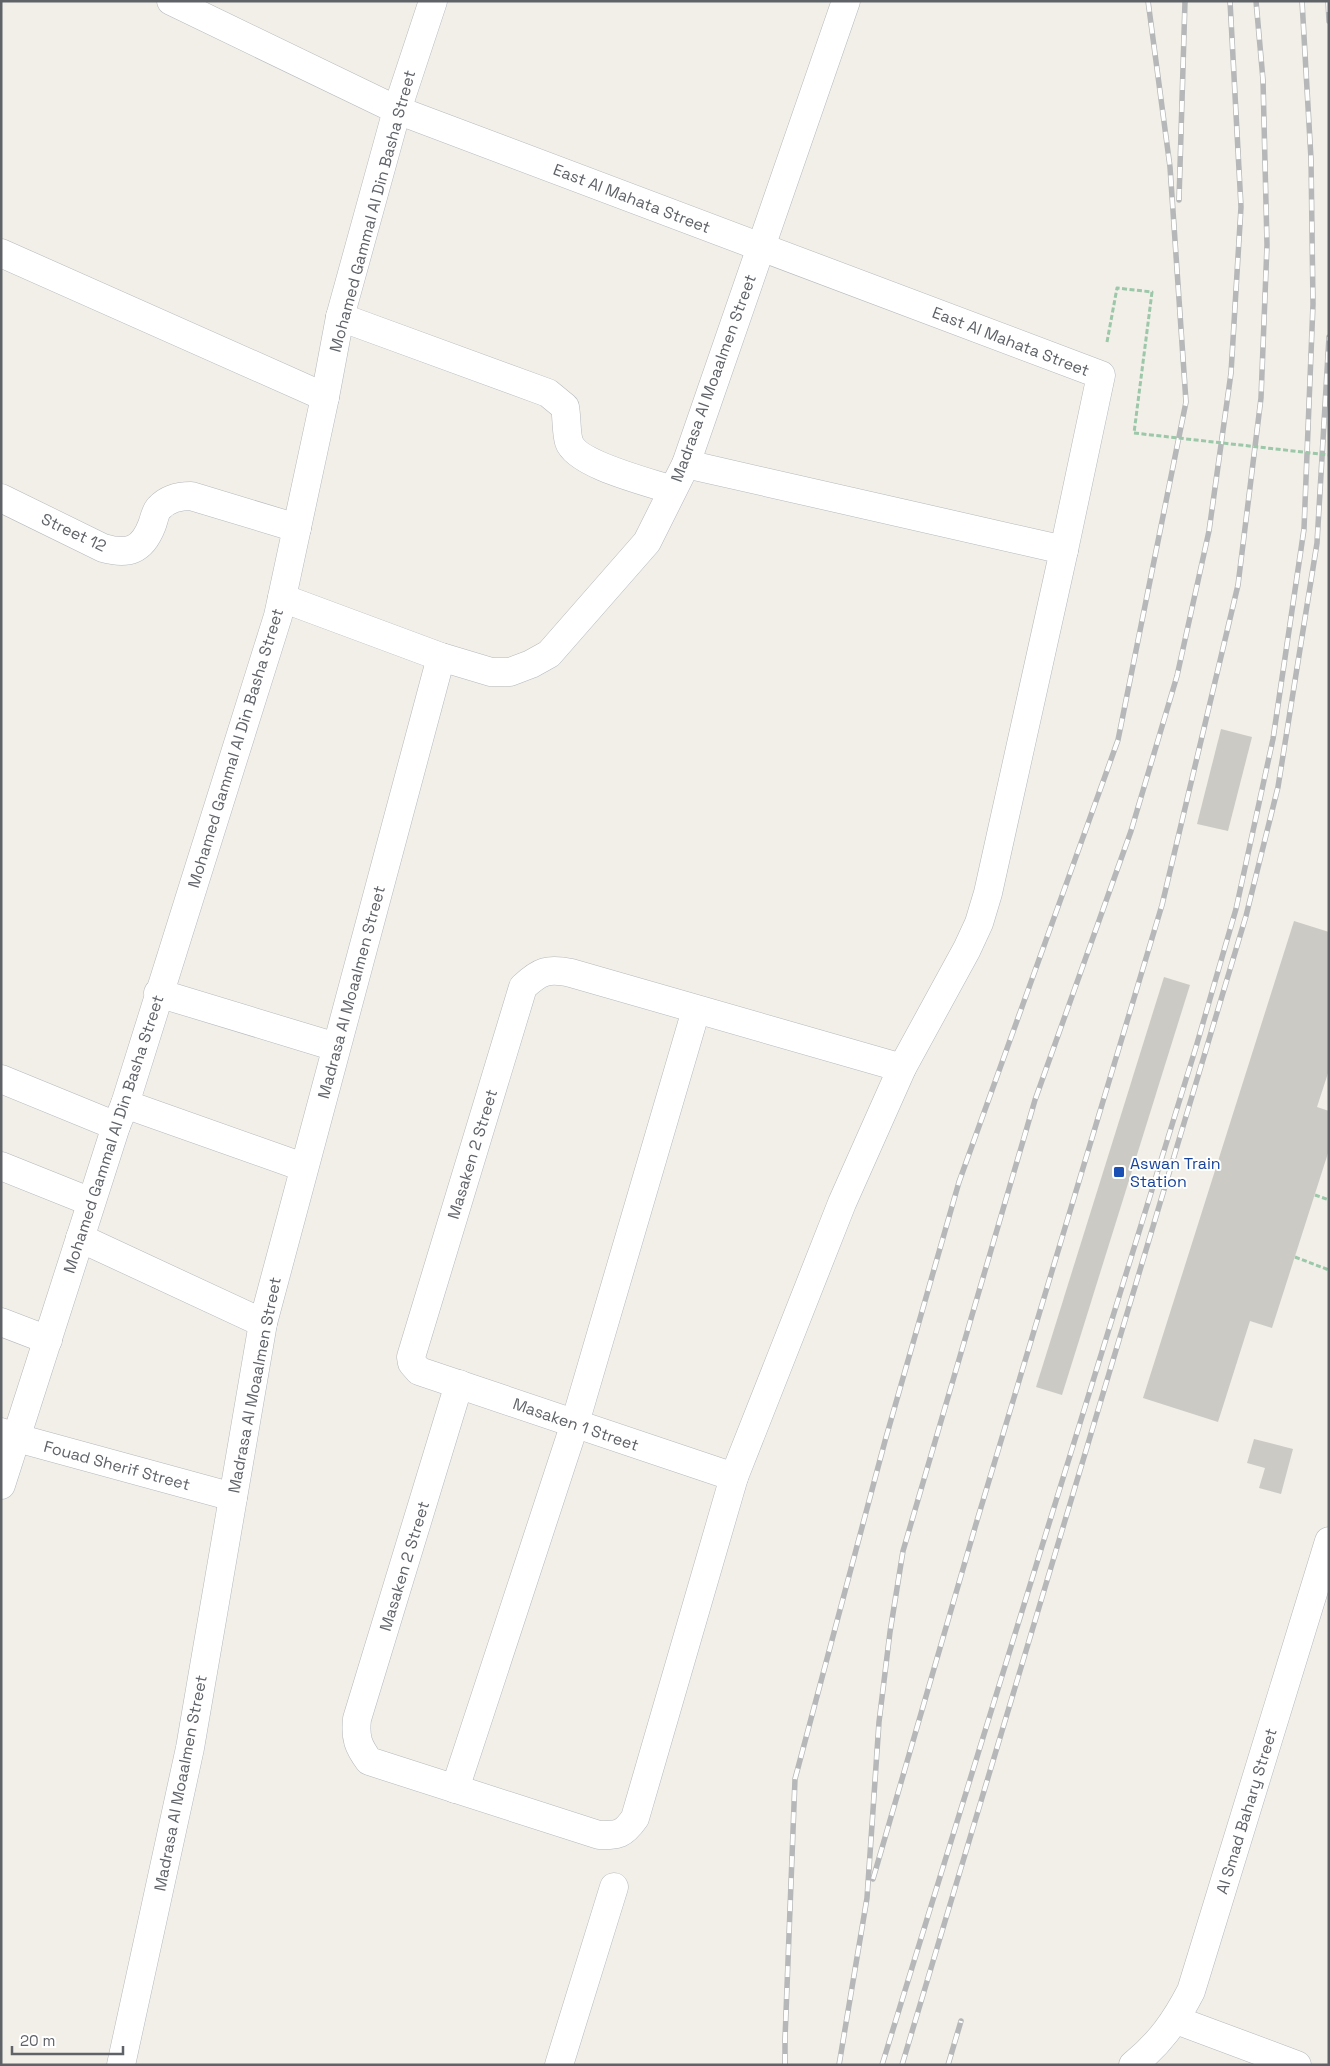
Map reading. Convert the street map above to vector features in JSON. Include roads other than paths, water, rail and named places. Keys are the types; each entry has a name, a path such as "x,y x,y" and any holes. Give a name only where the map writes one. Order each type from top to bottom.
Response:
{"street":[{"name":"East Al Mahata Street","path":"171,1 397,110 1101,375 1064,550"},
{"name":"Mohamed Gammal Al Din Basha Street","path":"1,1485 9,1435 48,1340 282,598 340,317 397,110 433,1"},
{"name":"Madrasa Al Moaalmen Street","path":"282,598 441,657 490,672 510,672 531,664 549,654 648,542 686,464 846,1"},
{"path":"1,253 325,397"},
{"path":"340,317 548,393 565,407 569,441 575,452 593,463 672,490"},
{"path":"686,464 1064,550 988,893 979,923 967,949 902,1068 842,1203 734,1477 635,1818 626,1831 617,1834 599,1835 455,1789 574,1423 696,1010"},
{"name":"Street 12","path":"1,498 103,548 119,553 133,550 147,537 158,509 168,500 180,496 191,496 297,528"},
{"name":"Madrasa Al Moaalmen Street","path":"121,2065 190,1748 263,1323 303,1167 441,657"},
{"name":"Masaken 2 Street","path":"419,1370 412,1363 411,1357 522,987 536,975 554,970 571,973 902,1068"},
{"path":"158,993 336,1048"},
{"path":"1,1079 303,1167"},
{"path":"1,1166 92,1202"},
{"path":"80,1238 263,1323"},
{"path":"1,1322 48,1340"},
{"name":"Masaken 1 Street","path":"419,1370 734,1477"},
{"name":"Masaken 2 Street","path":"455,1789 369,1761 359,1748 355,1733 356,1719 459,1384"},
{"name":"Fouad Sherif Street","path":"9,1435 233,1497"},
{"name":"Al Smad Bahary Street","path":"1133,2065 1159,2040 1176,2020 1191,1991 1329,1541"},
{"path":"559,2065 614,1887"},
{"path":"1176,2020 1297,2065"}],"railway":[{"path":"785,2065 795,1779 885,1441 959,1182 1118,740 1186,402 1170,167 1148,1"},
{"path":"1179,200 1185,1"},
{"path":"839,2065 867,1898 879,1722 890,1632 903,1551 1035,1100 1131,831 1177,676 1209,531 1231,373 1241,207 1230,1"},
{"path":"873,1879 976,1524 1162,905 1238,585 1261,398 1267,245 1263,80 1256,1"},
{"path":"882,2065 1196,1047 1236,909 1273,739 1304,529 1313,304 1311,159 1302,1"},
{"path":"1328,1 1329,21"},
{"path":"902,2065 1246,916 1278,787 1317,543 1329,337"},
{"path":"948,2065 961,2021"}],"place":[{"name":"Aswan Train Station","path":"1119,1172"}]}
